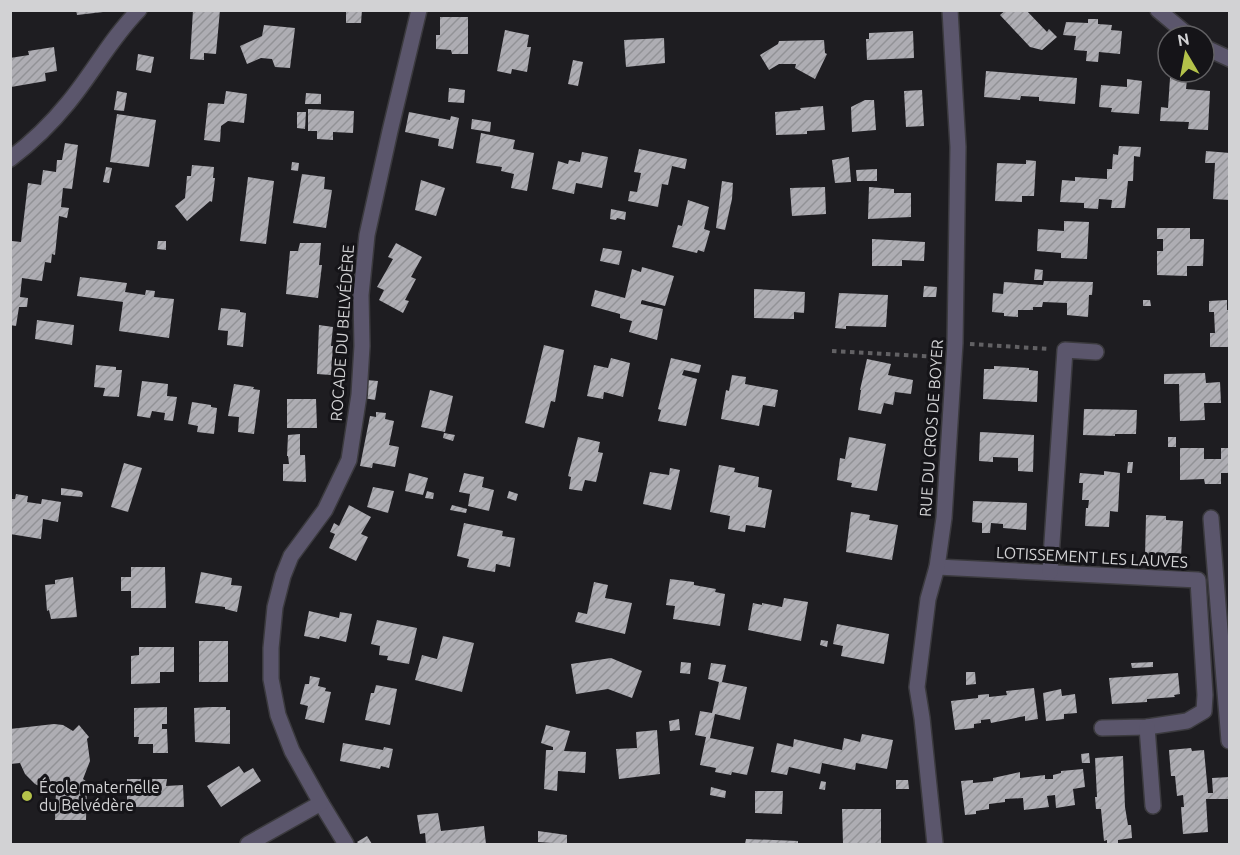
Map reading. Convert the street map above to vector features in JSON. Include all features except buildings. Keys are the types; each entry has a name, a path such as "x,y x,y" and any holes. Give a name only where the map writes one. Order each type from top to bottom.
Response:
{"street":[{"path":"10,159 44,129 68,103 114,38 140,10"},
{"name":"ROCADE DU BELVÉDÈRE","path":"346,844 292,751 278,715 271,680 271,648 275,607 291,556 325,510 349,460 359,395 362,346 361,295 367,235 404,69 420,10"},
{"name":"RUE DU CROS DE BOYER","path":"935,844 917,687 928,599 937,567 944,518 955,350 958,147 950,10"},
{"path":"1158,10 1175,24"},
{"path":"1216,53 1230,59"},
{"path":"1050,572 1065,350 1096,352"},
{"path":"1211,518 1229,741"},
{"name":"LOTISSEMENT LES LAUVES","path":"937,567 1198,580 1206,695 1204,711 1187,721 1147,727 1102,728"},
{"path":"1198,580 1216,580"},
{"path":"1147,727 1153,806"},
{"path":"248,844 321,803"}],"path":[{"path":"832,351 1065,350"}],"place":[{"name":"École maternelle du Belvédère","path":"27,796"}]}
